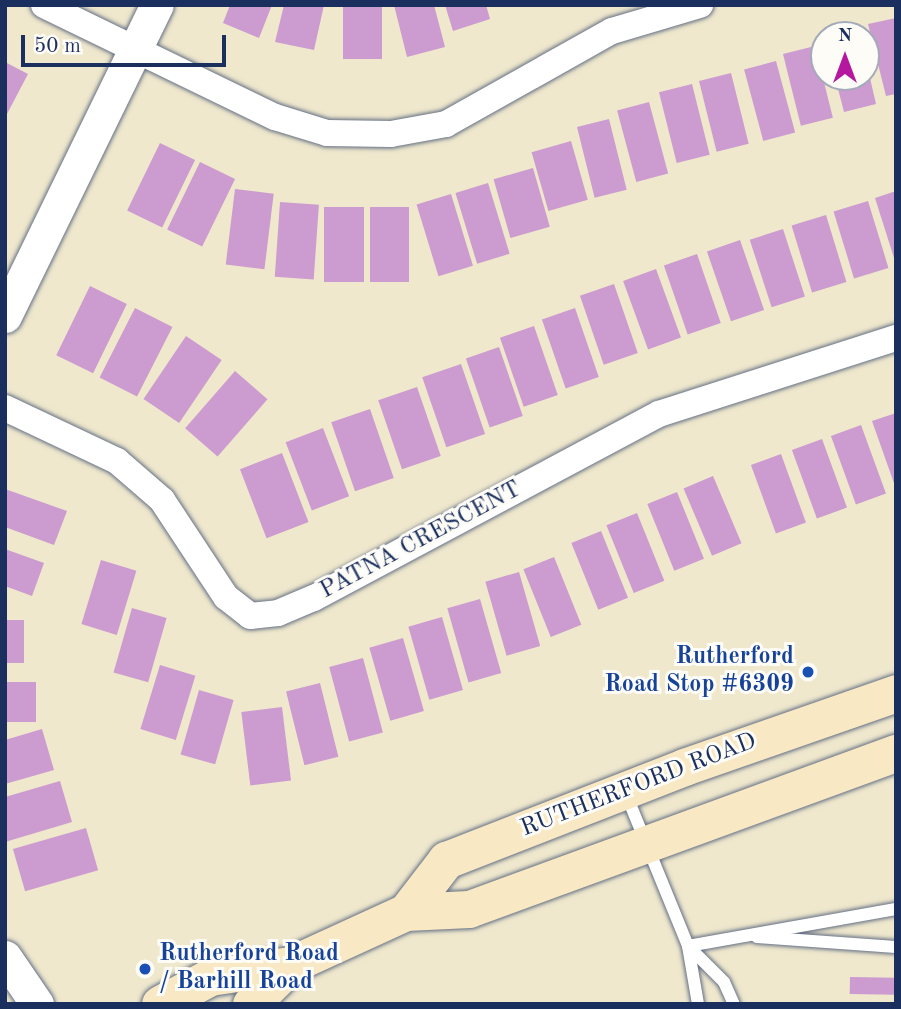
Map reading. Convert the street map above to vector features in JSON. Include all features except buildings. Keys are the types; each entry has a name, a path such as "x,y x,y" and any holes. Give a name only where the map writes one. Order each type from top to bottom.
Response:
{"main road":[{"name":"RUTHERFORD ROAD","path":"406,912 446,860 624,791 896,693"},
{"name":"RUTHERFORD ROAD","path":"160,1004 210,976 290,965 406,912 469,909 646,842 896,753"},
{"name":"RUTHERFORD ROAD","path":"251,1004 290,965"}],"street":[{"path":"44,5 135,52 275,117 327,133 391,134 446,124 612,31 700,5"},
{"path":"5,316 157,5"},
{"name":"PATNA CRESCENT","path":"5,408 117,461 162,500 226,597 250,616 268,614 314,597 659,414 896,338"},
{"path":"5,957 37,1004"}],"lane":[{"path":"624,791 688,946 698,1004"},
{"path":"688,946 736,935 896,909"},
{"path":"736,935 896,947"},
{"path":"688,946 724,982 734,1004"}],"place":[{"name":"Rutherford Road Stop #6309","path":"808,672"},
{"name":"Rutherford Road / Barhill Road","path":"145,969"}]}
